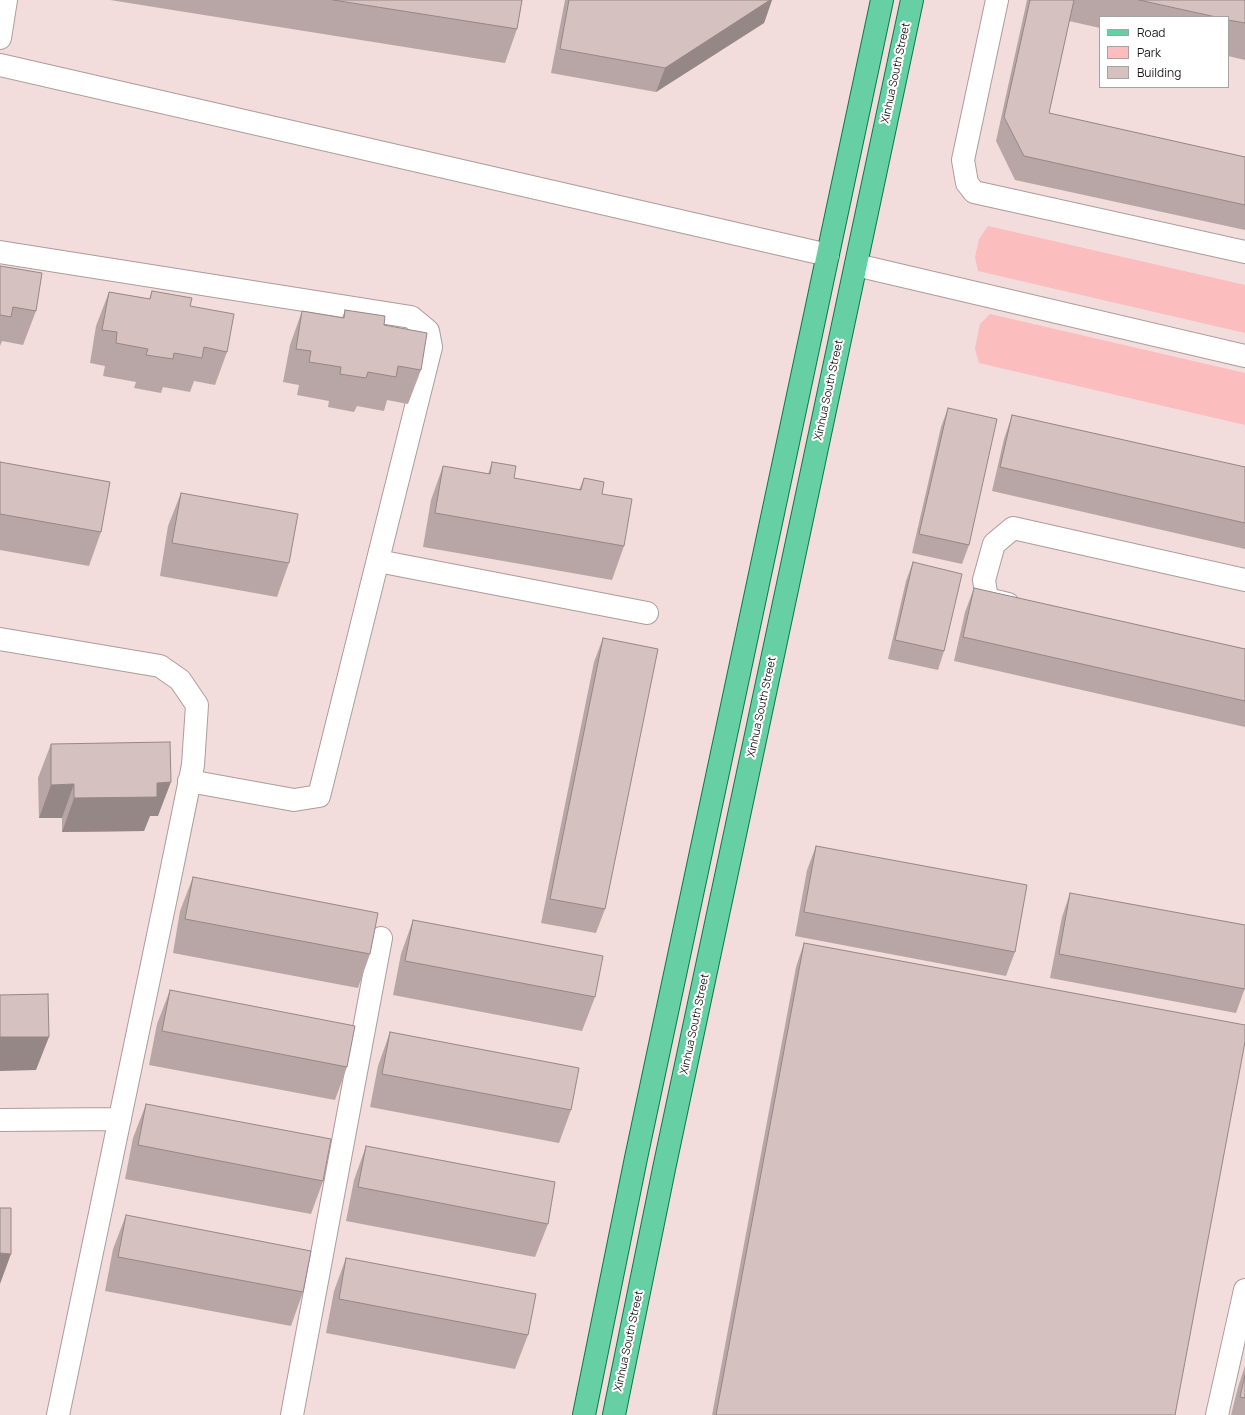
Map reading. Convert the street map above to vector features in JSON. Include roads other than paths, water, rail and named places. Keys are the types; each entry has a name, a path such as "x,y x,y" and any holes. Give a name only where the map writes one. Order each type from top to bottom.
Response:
{"main road":[{"path":"584,1415 638,1151 882,0"},
{"name":"Xinhua South Street","path":"614,1415 670,1141 912,0"}],"street":[{"path":"0,38 6,0"},
{"path":"998,0 963,160 967,182 974,192 1245,252"},
{"path":"0,65 828,255"},
{"path":"0,252 411,317 428,331 431,347 319,796 294,800 189,781"},
{"path":"856,265 1245,356"},
{"path":"1025,608 987,599 984,580 994,544 1013,528 1245,580"},
{"path":"378,561 647,613"},
{"path":"0,639 160,666 180,680 197,705 194,750 189,781 58,1415"},
{"path":"292,1415 382,938"},
{"path":"0,1120 120,1119"},
{"path":"1217,1415 1245,1290"}]}
